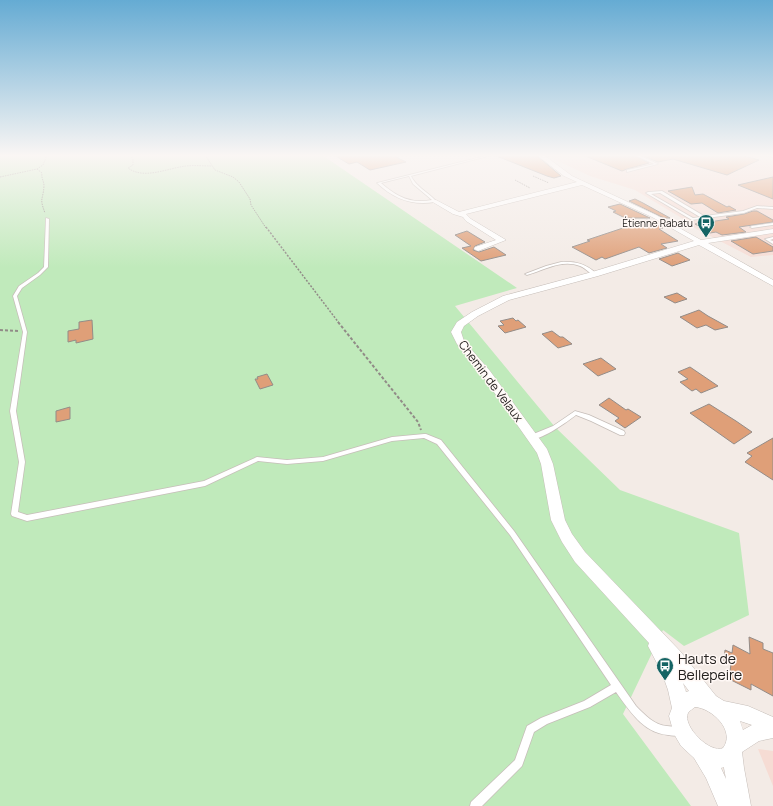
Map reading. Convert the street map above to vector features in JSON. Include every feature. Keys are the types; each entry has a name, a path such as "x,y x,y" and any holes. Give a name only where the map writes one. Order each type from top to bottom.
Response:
{"street":[{"path":"434,201 455,213 462,214 545,193"},
{"path":"603,193 646,212 773,283"},
{"path":"462,214 466,216 468,220 502,240 478,249"},
{"name":"Chemin de Velaux","path":"741,806 734,768 734,748 736,736 733,726 696,686 674,657 648,632 580,556 567,538 558,520 547,464 543,452 534,437 486,373 460,342 456,332 460,324 497,302 700,242 773,231"},
{"name":"Chemin de Velaux","path":"648,632 671,672 678,691 680,706 678,714 679,724 691,745 710,757 719,758 727,757 734,748"},
{"path":"680,706 685,700 702,698 716,706 760,718 773,728"},
{"path":"734,748 755,734 773,728"},
{"name":"Chemin de Velaux","path":"701,752 713,772 728,806"}],"lane":[{"path":"391,193 399,199 411,203 434,201"},
{"path":"426,193 434,201"},
{"path":"653,193 648,193 692,219 744,212 758,207 773,208"},
{"path":"661,193 704,218"},
{"path":"46,219 46,267 39,274 20,287 15,296 25,332 13,411 22,462 14,514 27,518 205,483 257,459 286,462 323,459 392,440 424,436 439,442 512,533 633,709 648,725 663,731 682,731"},
{"path":"752,227 773,224"},
{"path":"773,238 767,239 773,243"},
{"path":"527,274 561,263 582,265 595,274"},
{"path":"534,437 554,427 575,413 584,415 609,428 622,432"},
{"path":"475,806 519,763 530,729 544,721 587,704 617,686"}],"path":[{"path":"44,193 41,202 46,219"},
{"path":"246,193 250,199 251,205 268,231 383,380 418,422 424,436"},
{"path":"0,330 25,332"}],"shaded area":[{"path":"639,193 773,193 773,255 751,257 687,224 690,223"},
{"path":"758,749 773,751 773,786"}],"green space":[{"path":"0,193 377,193 517,288 455,306 555,427 620,490 739,533 749,615 684,646 663,630 623,714 691,806 0,806"}],"building":[{"path":"671,193 694,193 695,195 703,194 727,207 729,206 736,210 718,213 702,203 691,204"},
{"path":"757,193 773,193 773,199"},
{"path":"635,199 670,218 664,218 629,201"},
{"path":"620,204 650,218 625,218 613,212 616,211 608,207"},
{"path":"757,211 773,220 773,222 739,227 746,232 722,235 716,232 710,233 695,224 729,219 726,217"},
{"path":"647,220 663,228 659,229 678,241 661,244 667,248 649,253 639,247 605,259 602,257 596,260 572,247 590,241 587,240"},
{"path":"467,231 485,242 475,246 473,250 479,252 494,247 506,255 481,261 462,248 471,246 455,235"},
{"path":"756,237 773,247 773,251 753,254 731,241"},
{"path":"678,253 690,260 672,266 659,259"},
{"path":"677,293 687,299 675,303 664,297"},
{"path":"699,310 728,327 715,330 706,325 697,328 680,317"},
{"path":"513,318 516,321 518,320 526,327 505,333 498,326 504,325 500,321"},
{"path":"92,320 93,339 76,343 76,340 68,342 68,331 79,329 79,322"},
{"path":"552,331 572,344 558,348 542,334"},
{"path":"601,358 616,369 598,376 583,364"},
{"path":"690,367 718,386 701,393 696,389 692,391 680,382 688,379 678,372"},
{"path":"267,374 273,385 260,389 255,379"},
{"path":"609,398 626,410 628,409 641,417 625,428 615,421 619,418 599,405"},
{"path":"709,404 752,432 734,444 690,413"},
{"path":"70,407 70,419 56,422 56,411"},
{"path":"773,438 773,480 745,462 752,456 747,453"},
{"path":"749,637 763,643 763,649 773,653 773,696 751,684 751,690 729,679 731,664 724,661 725,650 732,653 733,645 750,654"}],"place":[{"name":"Étienne Rabatu","path":"706,238"},
{"name":"Hauts de Bellepeire","path":"665,681"}]}
